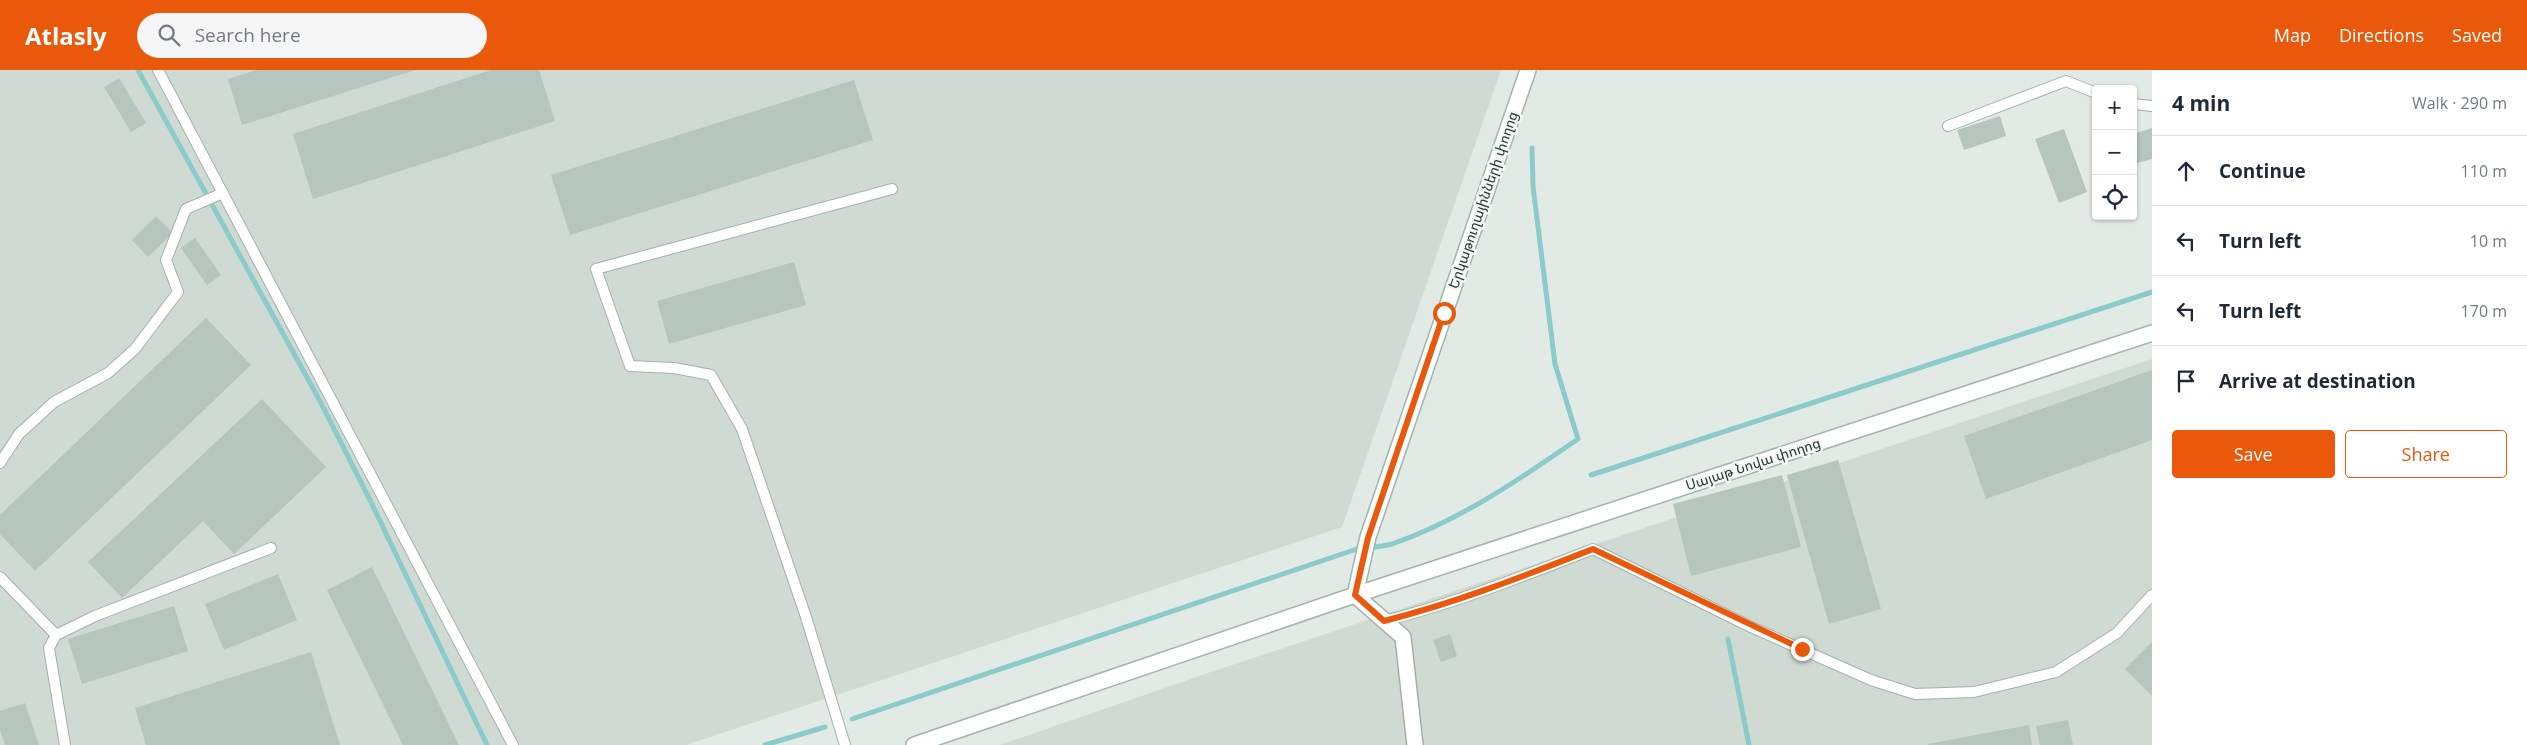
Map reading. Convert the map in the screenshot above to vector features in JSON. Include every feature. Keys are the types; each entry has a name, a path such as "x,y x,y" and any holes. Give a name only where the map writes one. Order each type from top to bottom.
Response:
{"main road":[{"name":"Երկաթուղայինների փողոց","path":"1355,595 1368,538 1528,70"},
{"name":"Սայաթ Նովա փողոց","path":"914,745 1355,595 2152,333"},
{"path":"1355,595 1403,637 1415,745"}],"lane":[{"path":"158,70 219,195 513,745"},
{"path":"1948,126 2066,81 2092,91"},
{"path":"2137,104 2152,106"},
{"path":"846,745 806,617 742,429 711,375 674,368 630,366 596,269 892,190"},
{"path":"0,463 19,434 54,402 108,374 135,350 178,292 166,260 186,209 219,195"},
{"path":"66,745 49,648 56,635 95,616 271,548"},
{"path":"1384,621 1421,612 1492,588 1593,549 1751,626 1871,680 1915,694 1974,692 2056,672 2117,633 2152,595"},
{"path":"0,577 56,635"}],"shaded area":[{"path":"0,70 1501,70 1342,527 686,745 0,745"},
{"path":"2152,359 2152,745 1000,745 1205,674"}],"building":[{"path":"257,70 415,70 242,125 228,79"},
{"path":"491,70 539,70 555,121 313,199 293,134"},
{"path":"119,78 146,123 131,132 104,87"},
{"path":"854,80 873,140 570,235 551,175"},
{"path":"2000,116 2006,136 1964,150 1957,130"},
{"path":"2152,128 2152,159 2137,163 2137,133"},
{"path":"2064,129 2087,192 2059,203 2035,139"},
{"path":"156,216 173,233 148,257 132,240"},
{"path":"195,238 221,275 207,285 181,248"},
{"path":"794,262 806,305 669,344 657,301"},
{"path":"206,318 251,365 35,571 0,534 0,515"},
{"path":"2152,370 2152,440 1986,499 1964,436"},
{"path":"262,399 326,467 234,554 203,521 122,598 88,562"},
{"path":"1838,460 1881,609 1829,624 1787,475"},
{"path":"1782,475 1801,547 1691,576 1673,504"},
{"path":"372,567 459,745 403,745 327,590"},
{"path":"278,574 297,620 224,650 205,604"},
{"path":"174,606 188,651 82,684 68,639"},
{"path":"1450,634 1457,656 1441,662 1433,640"},
{"path":"2152,642 2152,696 2125,669"},
{"path":"311,652 340,745 146,745 135,708"},
{"path":"25,703 39,745 5,745 0,730 0,711"},
{"path":"2068,720 2073,745 2040,745 2036,726"},
{"path":"2029,725 2032,745 1928,745 1928,744"}],"waterway":[{"path":"138,70 320,401 370,500 487,745"},
{"path":"852,719 1354,550 1392,544 1417,535 1488,498 1578,439 1555,364 1533,186 1532,148"},
{"path":"1591,475 2152,292"},
{"path":"1728,639 1749,745"},
{"path":"765,745 825,727"}],"route":[{"path":"1444,313 1368,538 1355,595 1384,621 1421,612 1485,590 1593,549 1802,649"}]}
